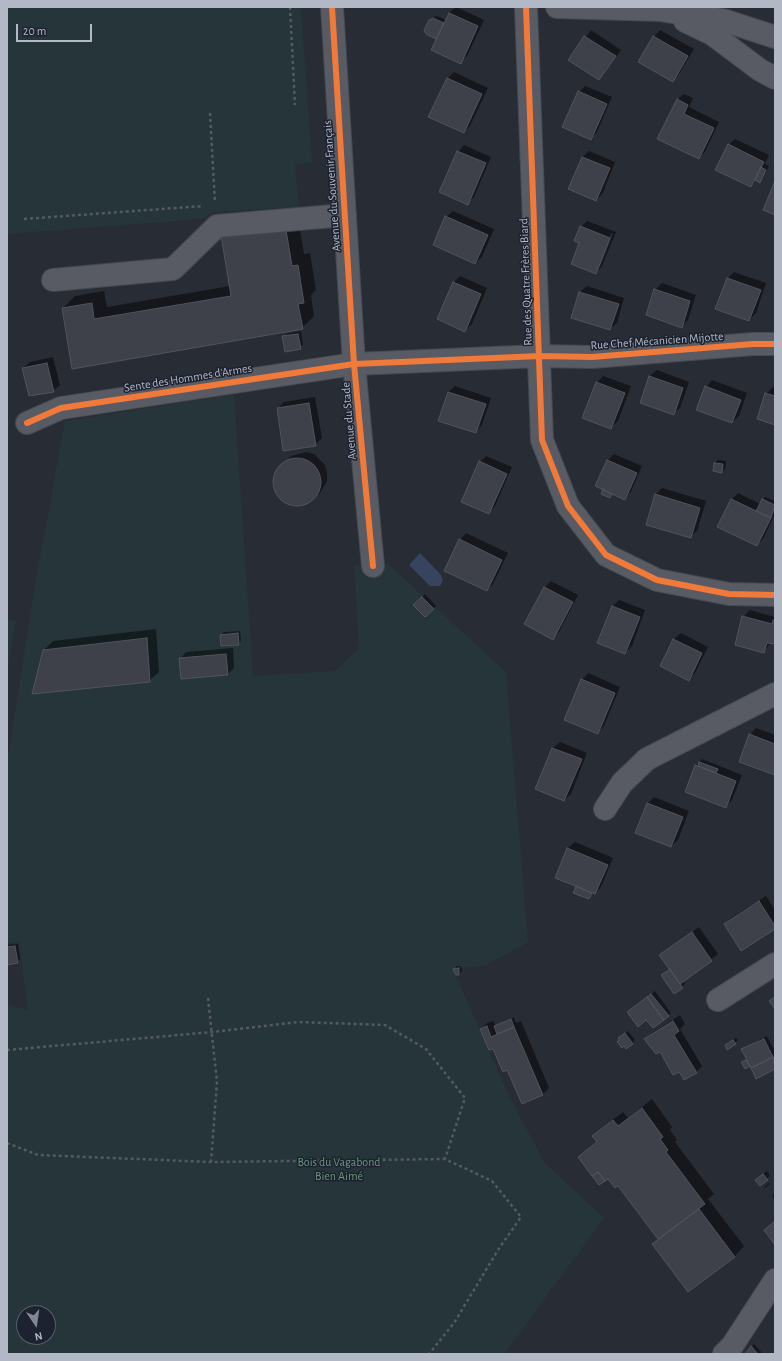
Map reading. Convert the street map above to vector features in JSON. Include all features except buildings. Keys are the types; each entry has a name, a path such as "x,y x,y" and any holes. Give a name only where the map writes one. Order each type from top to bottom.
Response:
{"street":[{"name":"Avenue du Souvenir Français","path":"332,7 354,364"},
{"name":"Rue des Quatre Frères Biard","path":"526,7 542,440 568,506 606,555 656,580 729,594 775,595"},
{"path":"557,7 660,10 723,20 775,37"},
{"path":"660,10 712,34 760,70 775,78"},
{"path":"53,280 173,269 217,226 345,215"},
{"name":"Rue Chef Mécanicien Mijotte","path":"540,356 592,357 753,344 775,344"},
{"name":"Avenue du Stade","path":"373,566 354,364 540,356"},
{"name":"Sente des Hommes d'Armes","path":"27,423 61,408 354,364"},
{"path":"605,810 622,783 647,759 775,694"},
{"path":"718,1000 775,964"},
{"path":"724,1354 732,1346 775,1280"}],"path":[{"path":"290,7 294,105"},
{"path":"24,219 216,205 210,113"},
{"path":"208,998 218,1082 211,1162"},
{"path":"7,1050 213,1032 298,1022 385,1025 426,1049 465,1098 445,1159"},
{"path":"7,1143 38,1155 211,1162 445,1159 492,1181 521,1217 498,1250 454,1323 429,1354"}],"green space":[{"path":"7,7 301,7 312,163 295,164 299,207 216,212 201,219 7,234"},
{"name":"Bois du Vagabond Bien Aimé","path":"234,394 253,676 335,671 359,648 354,565 388,564 506,672 528,942 486,965 453,969 509,1096 544,1162 604,1218 504,1354 7,1354 7,1004 28,1010 19,942 7,943 7,763 35,584 65,421"},
{"path":"7,620 16,621 7,672"}],"water":[{"path":"420,553 441,575 443,581 440,586 430,586 409,565"}],"cycle path":[{"path":"332,7 354,364 373,566"},
{"path":"526,7 542,440 568,506 606,555 657,580 729,594 775,595"},
{"path":"27,423 61,408 354,364 540,356 592,357 753,344 775,344"}]}
